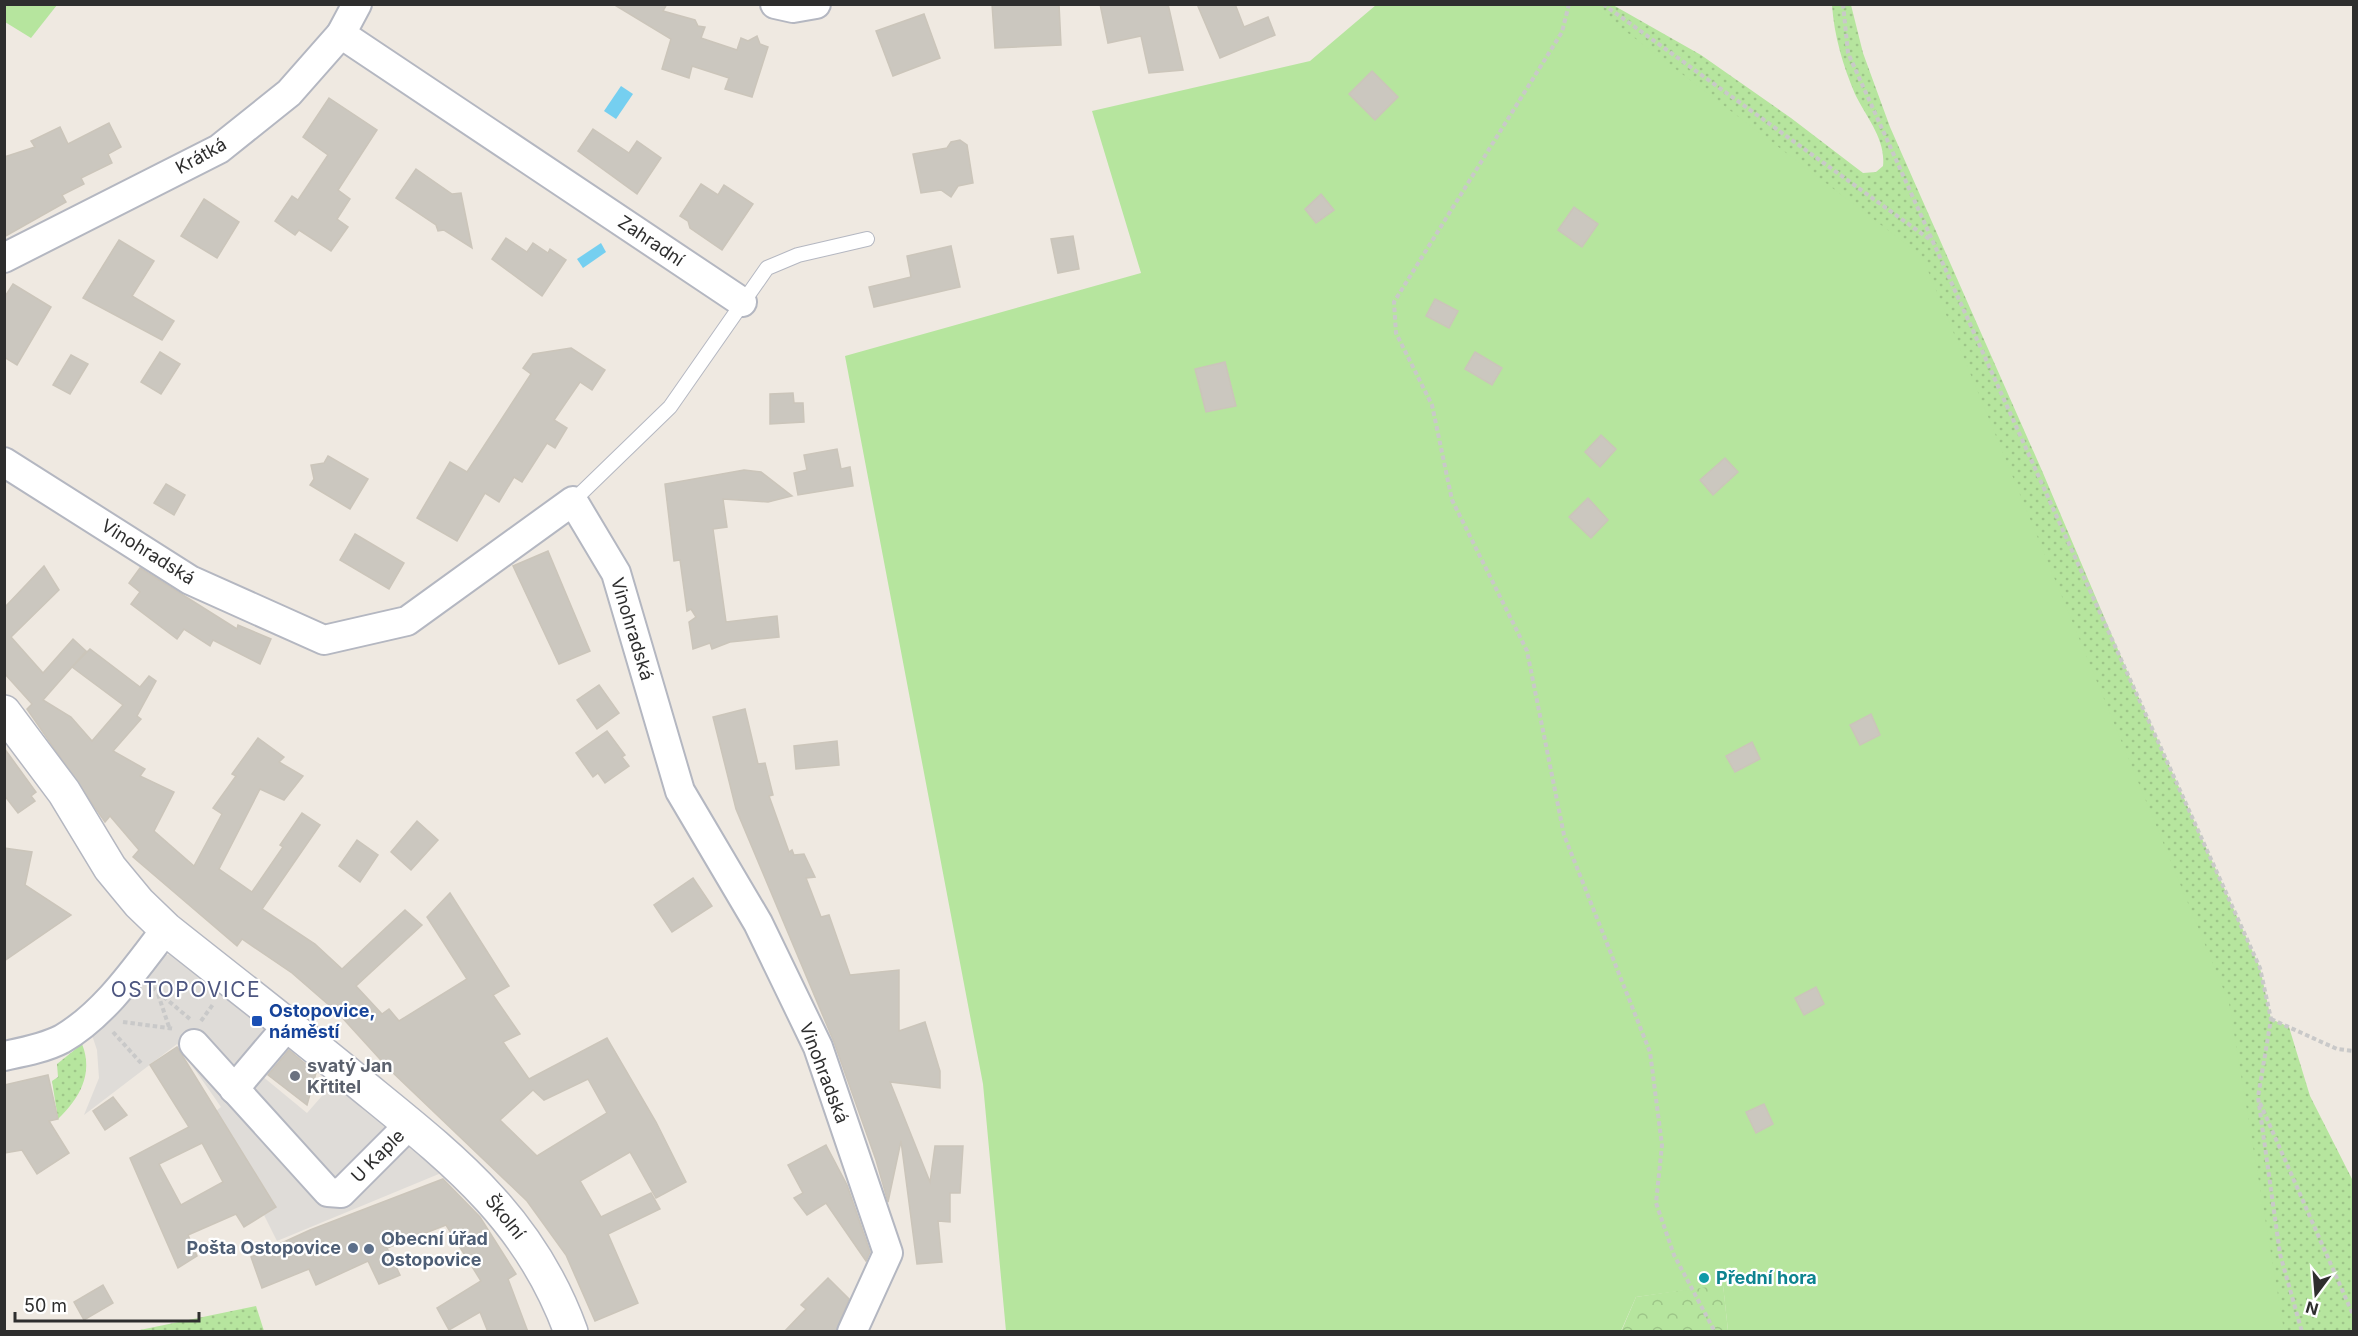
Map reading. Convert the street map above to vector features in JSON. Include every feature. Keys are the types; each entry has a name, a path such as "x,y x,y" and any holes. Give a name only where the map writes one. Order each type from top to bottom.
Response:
{"street":[{"name":"Krátká","path":"4,258 219,149 289,93 341,34 357,4"},
{"path":"775,4 793,8 816,4"},
{"name":"Zahradní","path":"341,34 742,302"},
{"name":"Vinohradská","path":"4,462 190,580 324,640 407,621 573,501 616,573 680,790 758,923 818,1047 888,1253 852,1332"},
{"name":"U Kaple","path":"4,712 64,792 110,868 139,903 166,929 410,1124 349,1186 336,1194 323,1188 194,1044"},
{"path":"4,1056 60,1040 82,1025 110,998 166,929"},
{"path":"234,1089 279,1036"},
{"name":"Školní","path":"410,1124 483,1189 507,1217 531,1249 571,1332"}],"lane":[{"path":"573,501 670,407 767,268 798,255 867,239"}],"path":[{"path":"1569,4 1562,32 1394,302 1395,333 1432,405 1452,500 1527,651 1564,835 1650,1052 1662,1145 1656,1203 1674,1255 1715,1332"},
{"path":"1603,4 1933,241"},
{"path":"1843,4 1848,53 2260,968 2271,1019 2258,1097 2280,1254 2302,1332"},
{"path":"158,992 169,1028"},
{"path":"194,1044 188,1038 216,1001"},
{"path":"114,1022 180,1029 177,1009"},
{"path":"2271,1019 2337,1049 2354,1052"},
{"path":"111,1031 141,1063"},
{"path":"2258,1097 2354,1317"}],"green space":[{"path":"4,5 57,5 31,38 5,22"},
{"path":"1376,5 1591,5 1922,256 2229,1003 2284,1331 1728,1331 1723,1285 1636,1297 1621,1331 1006,1331 983,1084 845,356 1141,273 1092,111 1310,61"},
{"path":"1589,5 1613,5 1701,55 1791,118 1863,173 1876,172 1883,166 1881,147 1874,128 1855,94 1835,28 1832,5 1851,5 1863,53 1890,127 2043,473 2130,678 2260,968 2271,1019 2289,1027 2310,1096 2353,1181 2353,1331 2284,1331"},
{"path":"82,1044 85,1055 85,1076 78,1094 58,1119 52,1081 58,1077 57,1064"},
{"path":"1723,1284 1728,1331 1621,1332 1636,1297"},
{"path":"256,1306 264,1331 135,1331"}],"shaded area":[{"path":"171,954 277,1037 256,1071 307,1113 335,1081 446,1171 277,1241 264,1215 276,1206 216,1111 221,1107 177,1044 84,1115 99,1078 97,1050 90,1029 162,956"}],"water":[{"path":"621,86 633,94 616,119 604,111"},
{"path":"601,243 606,252 583,268 577,259"}],"building":[{"path":"613,4 667,4 663,11 695,20 698,26 705,27 701,38 737,50 741,38 748,41 757,36 760,44 768,47 752,97 725,89 729,78 692,66 689,78 662,69 671,39"},
{"path":"992,4 1059,4 1061,45 995,48"},
{"path":"1100,4 1168,4 1183,70 1149,73 1141,36 1108,43"},
{"path":"1197,4 1235,4 1244,27 1268,17 1275,35 1220,58"},
{"path":"924,14 940,58 893,76 876,31"},
{"path":"1372,71 1398,97 1375,120 1349,94"},
{"path":"329,98 377,130 338,190 350,199 337,219 348,227 331,251 299,230 295,235 275,221 292,196 298,200 328,155 303,137"},
{"path":"109,123 121,147 108,154 112,163 81,178 84,184 62,195 66,202 4,237 4,157 35,147 31,141 60,127 68,144"},
{"path":"593,129 629,153 637,141 661,158 637,194 578,151"},
{"path":"960,140 967,145 973,183 958,186 951,197 941,190 921,193 913,154 947,148 951,142"},
{"path":"416,169 452,194 461,193 472,248 444,230 438,231 436,225 396,198"},
{"path":"701,184 718,195 724,185 753,204 722,250 690,228 688,221 680,216"},
{"path":"1321,194 1334,210 1316,223 1305,209"},
{"path":"204,199 239,222 217,258 181,236"},
{"path":"1574,207 1598,224 1582,247 1558,230"},
{"path":"1073,236 1079,269 1058,273 1051,239"},
{"path":"506,238 527,252 533,243 548,253 550,249 566,260 542,296 492,259"},
{"path":"119,240 154,261 132,296 174,321 162,340 83,298"},
{"path":"951,246 960,287 874,307 869,287 911,277 907,256"},
{"path":"13,284 51,307 17,365 4,357 4,298"},
{"path":"1435,299 1458,311 1449,328 1426,316"},
{"path":"571,348 605,370 592,390 580,382 554,420 567,428 555,448 547,443 522,482 514,477 499,502 485,493 457,541 417,518 450,462 467,472 531,374 523,368 533,354"},
{"path":"160,352 180,364 161,394 141,382"},
{"path":"1475,352 1502,368 1492,385 1465,369"},
{"path":"71,355 88,364 70,394 53,385"},
{"path":"1225,362 1236,406 1206,412 1195,369"},
{"path":"793,393 794,403 803,403 804,422 770,424 770,394"},
{"path":"1601,435 1616,449 1600,467 1585,452"},
{"path":"837,449 841,469 850,467 853,486 798,495 794,473 807,470 804,455"},
{"path":"328,456 368,479 350,509 310,485 314,479 311,465 324,463"},
{"path":"1725,458 1738,472 1713,495 1700,480"},
{"path":"744,470 761,472 792,496 768,502 723,499 727,527 713,529 726,622 777,616 779,637 730,642 712,649 710,643 693,649 689,622 696,617 691,609 687,611 680,560 674,561 665,484"},
{"path":"166,484 185,495 174,515 154,503"},
{"path":"1588,498 1608,520 1591,538 1569,517"},
{"path":"355,534 404,563 389,589 340,560"},
{"path":"548,551 590,651 559,664 513,566"},
{"path":"44,566 59,590 11,637 43,673 73,639 86,651 43,700 71,717 92,741 123,705 72,667 90,649 140,687 149,676 156,681 137,716 141,719 113,751 145,769 140,776 174,792 154,831 194,866 222,814 213,808 236,776 232,774 258,738 284,757 279,762 303,776 284,800 260,789 219,869 252,892 283,847 280,845 302,813 320,825 262,909 315,944 342,969 405,910 422,925 356,986 382,1014 389,1009 399,1021 467,979 427,917 450,893 509,986 493,995 520,1034 503,1042 529,1079 607,1038 656,1122 686,1182 656,1198 630,1152 580,1181 601,1217 651,1193 660,1209 608,1234 638,1303 595,1321 566,1255 527,1201 389,1069 338,1013 292,973 242,939 237,946 133,857 139,850 110,816 105,822 27,709 32,704 4,673 4,608","holes":["588,1079 607,1113 537,1156 500,1120 533,1090 544,1100"]},
{"path":"140,568 237,629 238,625 271,639 260,664 213,640 210,646 184,629 177,639 131,604 140,592 129,583"},
{"path":"599,685 619,713 597,729 577,700"},
{"path":"745,709 758,764 765,763 773,795 769,796 789,852 792,850 794,855 804,854 815,877 806,878 821,917 829,915 850,975 899,970 899,1031 925,1022 940,1071 940,1088 890,1082 930,1182 935,1146 963,1146 960,1193 950,1193 950,1222 938,1221 942,1262 917,1264 901,1141 888,1202 876,1160 834,1042 736,809 713,717"},
{"path":"1871,714 1880,735 1860,745 1850,725"},
{"path":"607,731 625,755 622,757 629,766 605,783 598,773 593,777 576,753"},
{"path":"837,741 839,765 796,769 794,746"},
{"path":"1752,742 1760,759 1735,772 1726,756"},
{"path":"4,748 36,792 31,796 35,801 18,813 4,795"},
{"path":"417,821 438,840 411,870 391,852"},
{"path":"357,840 378,855 360,882 339,866"},
{"path":"4,848 32,852 25,885 71,915 4,961"},
{"path":"693,878 712,906 672,932 654,905"},
{"path":"1816,987 1824,1004 1804,1015 1795,998"},
{"path":"177,1047 276,1207 244,1227 236,1214 188,1235 197,1256 178,1268 130,1158 189,1127 150,1065","holes":["202,1143 223,1182 181,1205 159,1164"]},
{"name":"svatý Jan Křtitel","path":"289,1050 316,1073 307,1105 268,1075"},
{"path":"48,1075 58,1119 49,1121 69,1153 37,1174 22,1150 4,1153 4,1085"},
{"path":"113,1097 127,1115 105,1130 93,1111"},
{"path":"1764,1104 1773,1124 1756,1133 1746,1112"},
{"path":"826,1145 847,1185 870,1252 866,1261 826,1203 807,1215 794,1198 803,1193 788,1165"},
{"path":"443,1179 480,1217 516,1274 508,1279 528,1332 488,1332 480,1312 449,1330 437,1308 481,1281 446,1225 387,1248 400,1275 379,1284 368,1261 316,1285 309,1269 262,1288 251,1257 310,1230"},
{"path":"828,1278 849,1299 836,1332 784,1332 806,1309 801,1305"},
{"path":"103,1285 113,1303 84,1320 74,1302"}],"place":[{"name":"Ostopovice, náměstí","path":"257,1021"},
{"name":"svatý Jan Křtitel","path":"295,1076"},
{"name":"Pošta Ostopovice","path":"353,1248"},
{"name":"Obecní úřad Ostopovice","path":"369,1249"},
{"name":"Přední hora","path":"1704,1278"}],"district":[{"name":"OSTOPOVICE","path":"186,990"}]}
